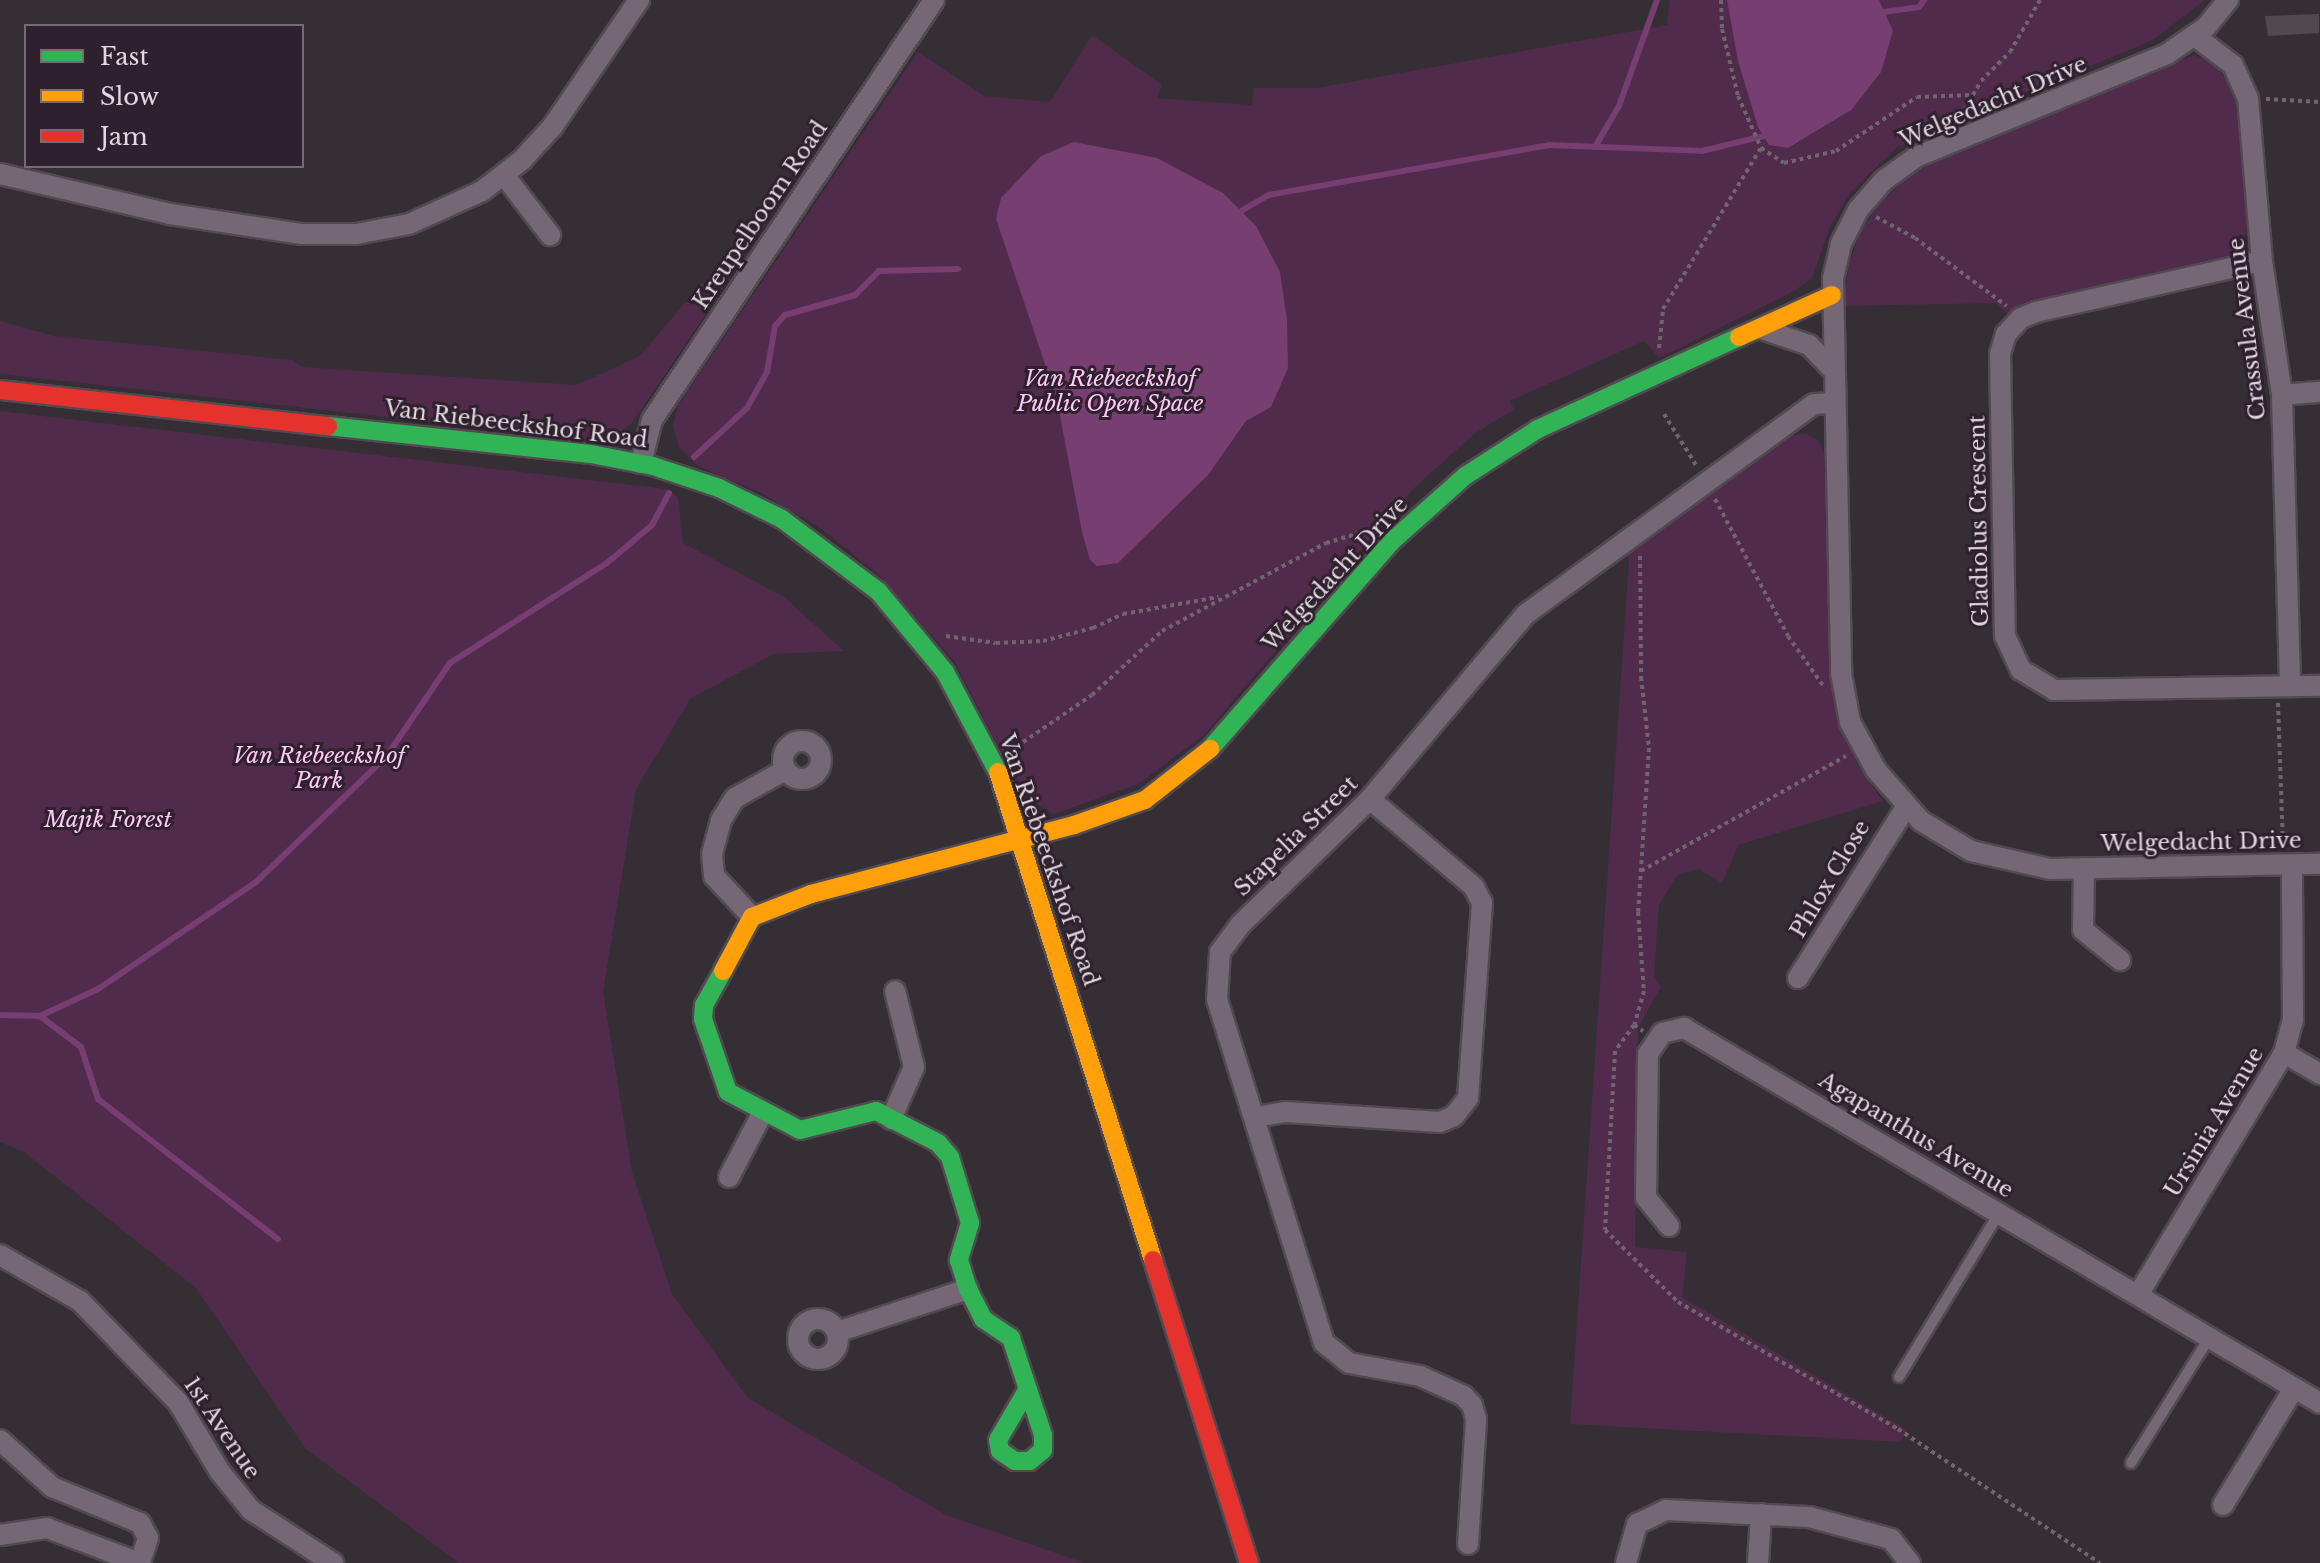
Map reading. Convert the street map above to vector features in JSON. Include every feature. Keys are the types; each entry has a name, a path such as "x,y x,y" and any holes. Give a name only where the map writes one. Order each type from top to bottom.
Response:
{"street":[{"path":"0,174 170,214 330,235 383,230 435,215 504,175 553,126 639,0"},
{"name":"Kreupelboom Road","path":"641,463 652,420 934,0"},
{"name":"Welgedacht Drive","path":"2228,0 2195,36 2152,62 1945,144 1899,168 1858,210 1835,262 1832,295 1841,673 1862,747 1906,807 1937,832 1989,858 2039,868 2320,864"},
{"name":"Crassula Avenue","path":"2195,36 2233,65 2248,98 2262,261 2282,395 2284,686"},
{"path":"504,175 550,235"},
{"path":"2014,323 2036,312 2262,261"},
{"name":"Welgedacht Drive","path":"752,917 811,894 1117,813 1179,777 1220,741 1391,542 1465,476 1514,443 1832,295"},
{"name":"Gladiolus Crescent","path":"2014,323 2000,354 2005,636 2013,660 2042,686 2067,691 2320,686"},
{"path":"1762,329 1809,345 1833,370"},
{"name":"Van Riebeeckshof Road","path":"0,383 73,397"},
{"name":"Van Riebeeckshof Road","path":"0,390 641,463 719,488 782,519 848,564 926,644 963,700 992,756 1021,838 1249,1563"},
{"path":"2282,395 2320,392"},
{"name":"Stapelia Street","path":"1468,1544 1476,1419 1464,1396 1420,1376 1349,1363 1324,1343 1257,1117 1217,1000 1220,952 1240,925 1370,799 1526,614 1633,533 1814,404 1834,403"},
{"path":"785,770 735,798 721,820 712,854 714,876 752,917 704,1005 703,1019 728,1092 800,1130 876,1111 938,1143 950,1157 970,1223 959,1260 968,1289 983,1319 1011,1338 1026,1392"},
{"path":"1257,1117 1286,1112 1440,1122 1454,1116 1468,1098 1482,903 1474,887 1370,799"},
{"name":"Phlox Close","path":"1798,978 1906,807"},
{"name":"Ursinia Avenue","path":"2138,1295 2284,1053 2293,1020 2288,865"},
{"name":"Welgedacht Drive","path":"2084,868 2083,930 2120,960"},
{"path":"891,1119 914,1067 895,991"},
{"name":"Agapanthus Avenue","path":"1655,1038 1669,1029 1691,1030 2320,1403"},
{"path":"1655,1038 1647,1063 1646,1198 1669,1226"},
{"path":"2284,1053 2320,1074"},
{"path":"729,1177 763,1112"},
{"name":"1st Avenue","path":"0,1255 80,1301 178,1402 220,1472 251,1510 333,1563"},
{"path":"837,1332 968,1289"},
{"path":"2223,1505 2294,1388"},
{"path":"0,1440 52,1487 140,1523 148,1538 140,1563 47,1528 0,1535"},
{"path":"1626,1563 1633,1530 1650,1514 1809,1517 1884,1536 1902,1548 1910,1563"},
{"path":"1758,1563 1761,1514"}],"lane":[{"path":"1899,1377 1999,1213"},
{"path":"2131,1463 2209,1338"}],"path":[{"path":"1721,0 1728,62 1752,128 1761,148 1784,163 1802,161 1859,138 1917,97 1972,95"},
{"path":"1945,144 1972,95 2010,52 2040,0"},
{"path":"2248,98 2320,102"},
{"path":"1663,358 1657,342 1663,309 1761,148"},
{"path":"1858,210 1915,238 1978,282 2007,306 2014,323"},
{"path":"1664,414 1701,472"},
{"path":"1713,489 1726,526 1773,601 1788,636 1817,683 1831,693"},
{"path":"992,756 1009,751 1092,695 1162,631 1220,597 1369,526 1391,542"},
{"path":"1633,533 1640,543 1641,677 1649,748 1640,872 1644,991 1634,1025 1615,1051 1605,1230 1678,1302 1898,1429 2100,1563"},
{"path":"926,644 946,636 996,643 1043,641 1093,628 1123,614 1220,597"},
{"path":"2284,686 2288,865"},
{"path":"1640,872 1862,747"},
{"path":"1634,1025 1655,1038"}],"green space":[{"name":"Van Riebeeckshof Public Open Space","path":"1670,0 2205,0 2153,40 1897,147 1850,193 1830,227 1812,278 1794,291 1659,358 1644,341 1510,401 1514,409 1474,434 1411,491 1204,735 1138,784 1054,814 1024,796 955,662 878,574 819,527 759,492 698,466 679,447 673,426 678,405 918,52 984,96 1050,102 1092,35 1162,85 1157,98 1252,105 1254,88 1317,88 1667,25"},
{"path":"2194,55 2214,63 2235,93 2248,228 2235,254 2058,295 2008,315 1996,303 1844,306 1848,267 1860,232 1880,203 1907,178 1941,158"},
{"path":"702,283 719,295 631,424 605,441 0,374 0,321 54,336 292,360 302,367 576,385 640,356"},
{"name":"Van Riebeeckshof Park","path":"0,411 666,489 678,498 683,543 784,597 844,651 774,654 691,698 636,789 603,992 632,1172 672,1294 748,1398 946,1515 1085,1563 459,1563 306,1449 196,1288 24,1152 0,1142"},
{"path":"1805,433 1818,440 1824,453 1834,702 1857,764 1883,801 1738,845 1722,883 1699,869 1677,875 1659,905 1654,976 1661,987 1638,1028 1635,1247 1687,1252 1682,1297 1907,1430 1900,1442 1570,1424 1629,560 1624,553 1784,437"}],"shaded area":[{"path":"1727,0 1879,0 1893,31 1881,72 1851,110 1788,148 1769,145 1758,127 1738,61"},
{"path":"1074,142 1157,158 1223,193 1256,226 1280,272 1287,320 1288,368 1271,407 1246,421 1208,475 1118,563 1097,566 1090,560 1082,532 1057,400 996,219 1001,198 1041,156"}],"building":[{"path":"2319,14 2319,33 2268,36 2265,16"}],"waterway":[{"path":"1595,147 1619,106 1657,0"},
{"path":"1884,12 1919,7 1924,0"},
{"path":"1241,211 1269,195 1549,145 1702,151 1764,136"},
{"path":"694,457 747,408 767,372 775,326 785,315 855,295 879,271 958,269"},
{"path":"40,1016 98,989 256,882 386,757 450,663 607,563 652,525 669,493"},
{"path":"0,1015 40,1016 81,1047 98,1099 278,1239"}],"traffic: fast":[{"path":"1210,749 1391,542 1465,476 1538,429 1739,337"},
{"path":"328,426 591,454 653,466 719,488 782,519 878,591 945,672 998,772"},
{"path":"723,971 704,1005 703,1019 728,1092 800,1130 876,1111 938,1143 950,1157 970,1223 959,1260 968,1289 983,1319 1011,1338 1043,1435 1043,1450 1030,1461 1015,1461 1000,1451 998,1440 1026,1392"}],"traffic: slow":[{"path":"1739,337 1832,295"},
{"path":"723,971 752,917 811,894 1074,825 1145,800 1210,749"},
{"path":"998,772 1153,1260"}],"traffic: jam":[{"path":"0,390 328,426"},
{"path":"1153,1260 1249,1563"}],"park label":[{"name":"Majik Forest","path":"108,820"}]}
